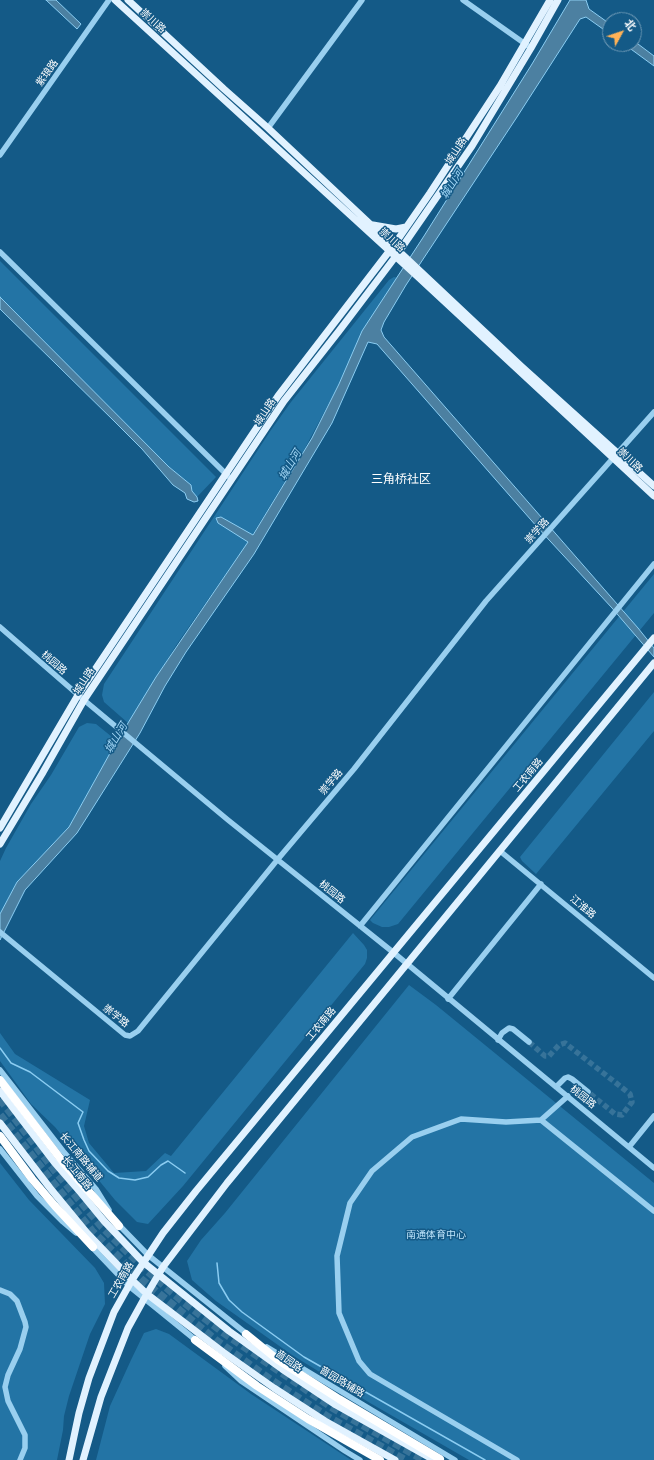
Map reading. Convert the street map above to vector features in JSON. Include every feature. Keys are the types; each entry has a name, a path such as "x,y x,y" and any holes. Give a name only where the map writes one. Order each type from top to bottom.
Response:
{"highway":[{"path":"0,1080 63,1162 119,1226"},
{"path":"0,1136 32,1179 93,1247"},
{"path":"246,1334 278,1360 437,1460"},
{"path":"195,1340 257,1386 308,1419 380,1460"}],"main road":[{"name":"崇川路","path":"115,0 397,253 615,456 654,496"},
{"name":"崇川路","path":"128,0 372,225 397,253"},
{"name":"城山路","path":"0,844 42,774 81,698 284,401 339,331 397,253 472,146 528,46 550,0"},
{"name":"城山路","path":"0,828 81,698 278,396 397,253 406,227 558,0"},
{"path":"372,225 396,229 406,227"},
{"name":"崇川路","path":"615,456 654,486"},
{"name":"工农南路","path":"69,1460 79,1413 89,1378 114,1312 130,1283 162,1234 653,639"},
{"path":"83,1460 101,1397 128,1328 163,1267 226,1184 654,663"},
{"name":"长江南路","path":"0,1091 54,1162 104,1221 143,1262"},
{"path":"0,1123 50,1188 130,1283 274,1388 324,1420 395,1460"},
{"name":"啬园路","path":"143,1262 229,1331 282,1369 336,1405 437,1460"}],"street":[{"name":"紫琅路","path":"0,155 109,0"},
{"path":"268,128 362,0"},
{"path":"463,0 528,46"},
{"path":"0,252 232,479"},
{"name":"崇学路","path":"0,932 125,1035 130,1036 138,1031 278,859 354,769 486,601 654,412"},
{"path":"360,926 654,564"},
{"name":"桃园路","path":"0,627 81,698 223,816 394,953 654,1168"},
{"name":"江淮路","path":"500,850 654,978"},
{"path":"448,999 541,884"},
{"path":"498,1040 509,1028 513,1029 529,1042"},
{"name":"长江南路辅道","path":"0,1070 62,1151 96,1189 119,1226 148,1256"},
{"path":"556,1087 568,1077 588,1092"},
{"path":"517,1460 370,1374 359,1361 339,1313 337,1256 350,1203 372,1171 412,1138 461,1119 506,1122 541,1120 568,1096"},
{"path":"629,1147 654,1116"},
{"path":"541,1120 654,1211"},
{"path":"0,1149 37,1196 63,1222 93,1247 130,1283"},
{"name":"啬园路辅路","path":"148,1256 246,1334 455,1460"},
{"path":"0,1290 10,1294 17,1301 26,1327 20,1350 8,1375 5,1391 11,1409 25,1435 25,1447 20,1459"},
{"path":"146,1296 241,1381 360,1460"}],"green space":[{"path":"0,261 216,477 197,497 193,493 191,485 169,467 0,297"},
{"path":"394,277 398,278 362,331 339,384 304,450 248,542 177,644 128,723 104,702 102,695 104,684 271,430 291,402 389,280"},
{"path":"654,574 654,613 398,924 389,927 382,927 373,923 370,920"},
{"path":"654,692 654,731 536,874 522,861 520,857"},
{"path":"87,723 96,724 117,741 69,827 17,882 0,914 0,861 31,804 51,775 79,727"},
{"path":"353,933 367,950 365,964 183,1186 148,1224 137,1222 115,1200 55,1127 31,1104 0,1061 0,1033 15,1054 90,1100 84,1126 89,1143 114,1173 146,1171 165,1153 171,1156"},
{"name":"南通体育中心","path":"409,985 436,1005 654,1183 654,1460 469,1460 370,1403 292,1355 216,1301 192,1280 187,1261 201,1240 225,1213"},
{"path":"0,1163 29,1200 95,1268 104,1283 105,1304 90,1334 69,1396 64,1416 63,1430 57,1460 0,1460"},
{"path":"156,1329 169,1334 251,1394 351,1460 96,1460 110,1406 131,1360 144,1333"}],"shaded area":[{"path":"46,0 56,0 81,24 77,29"},
{"path":"570,0 586,0 589,9 602,18 602,28 586,17 580,19 406,285 384,322 381,330 384,337 638,628 654,648 654,657 612,608 538,528 377,344 368,342 332,423 254,554 186,652 165,686 140,733 77,833 25,890 0,940 0,914 17,882 69,827 114,746 156,677 248,542 218,523 216,518 221,517 253,535 312,438 339,384 362,331 424,236 532,64"},
{"path":"642,47 654,56 654,66 635,52 642,52"},
{"path":"0,297 169,467 191,485 192,491 197,497 198,501 194,502 187,499 185,493 173,485 142,449 0,309"}],"waterway":[{"path":"0,1048 11,1063 30,1072 83,1112 78,1123 84,1140 89,1151 108,1171 119,1178 135,1180 148,1177 161,1165 168,1161 185,1173"},
{"path":"217,1263 219,1283 229,1300 242,1312 304,1357 485,1460"}],"tunnel":[{"path":"529,1042 545,1056 549,1056 559,1045 565,1043 630,1094 632,1102 622,1115 615,1114 588,1092"},
{"path":"0,1099 56,1172 102,1227 145,1269 181,1300 224,1333 333,1408 424,1460"},
{"path":"0,1115 92,1231 141,1279 217,1341 271,1380 328,1417 405,1460"}],"district":[{"name":"三角桥社区","path":"401,479"}],"water label":[{"name":"城山河","path":"452,184"},
{"name":"城山河","path":"290,465"},
{"name":"城山河","path":"116,738"}]}
